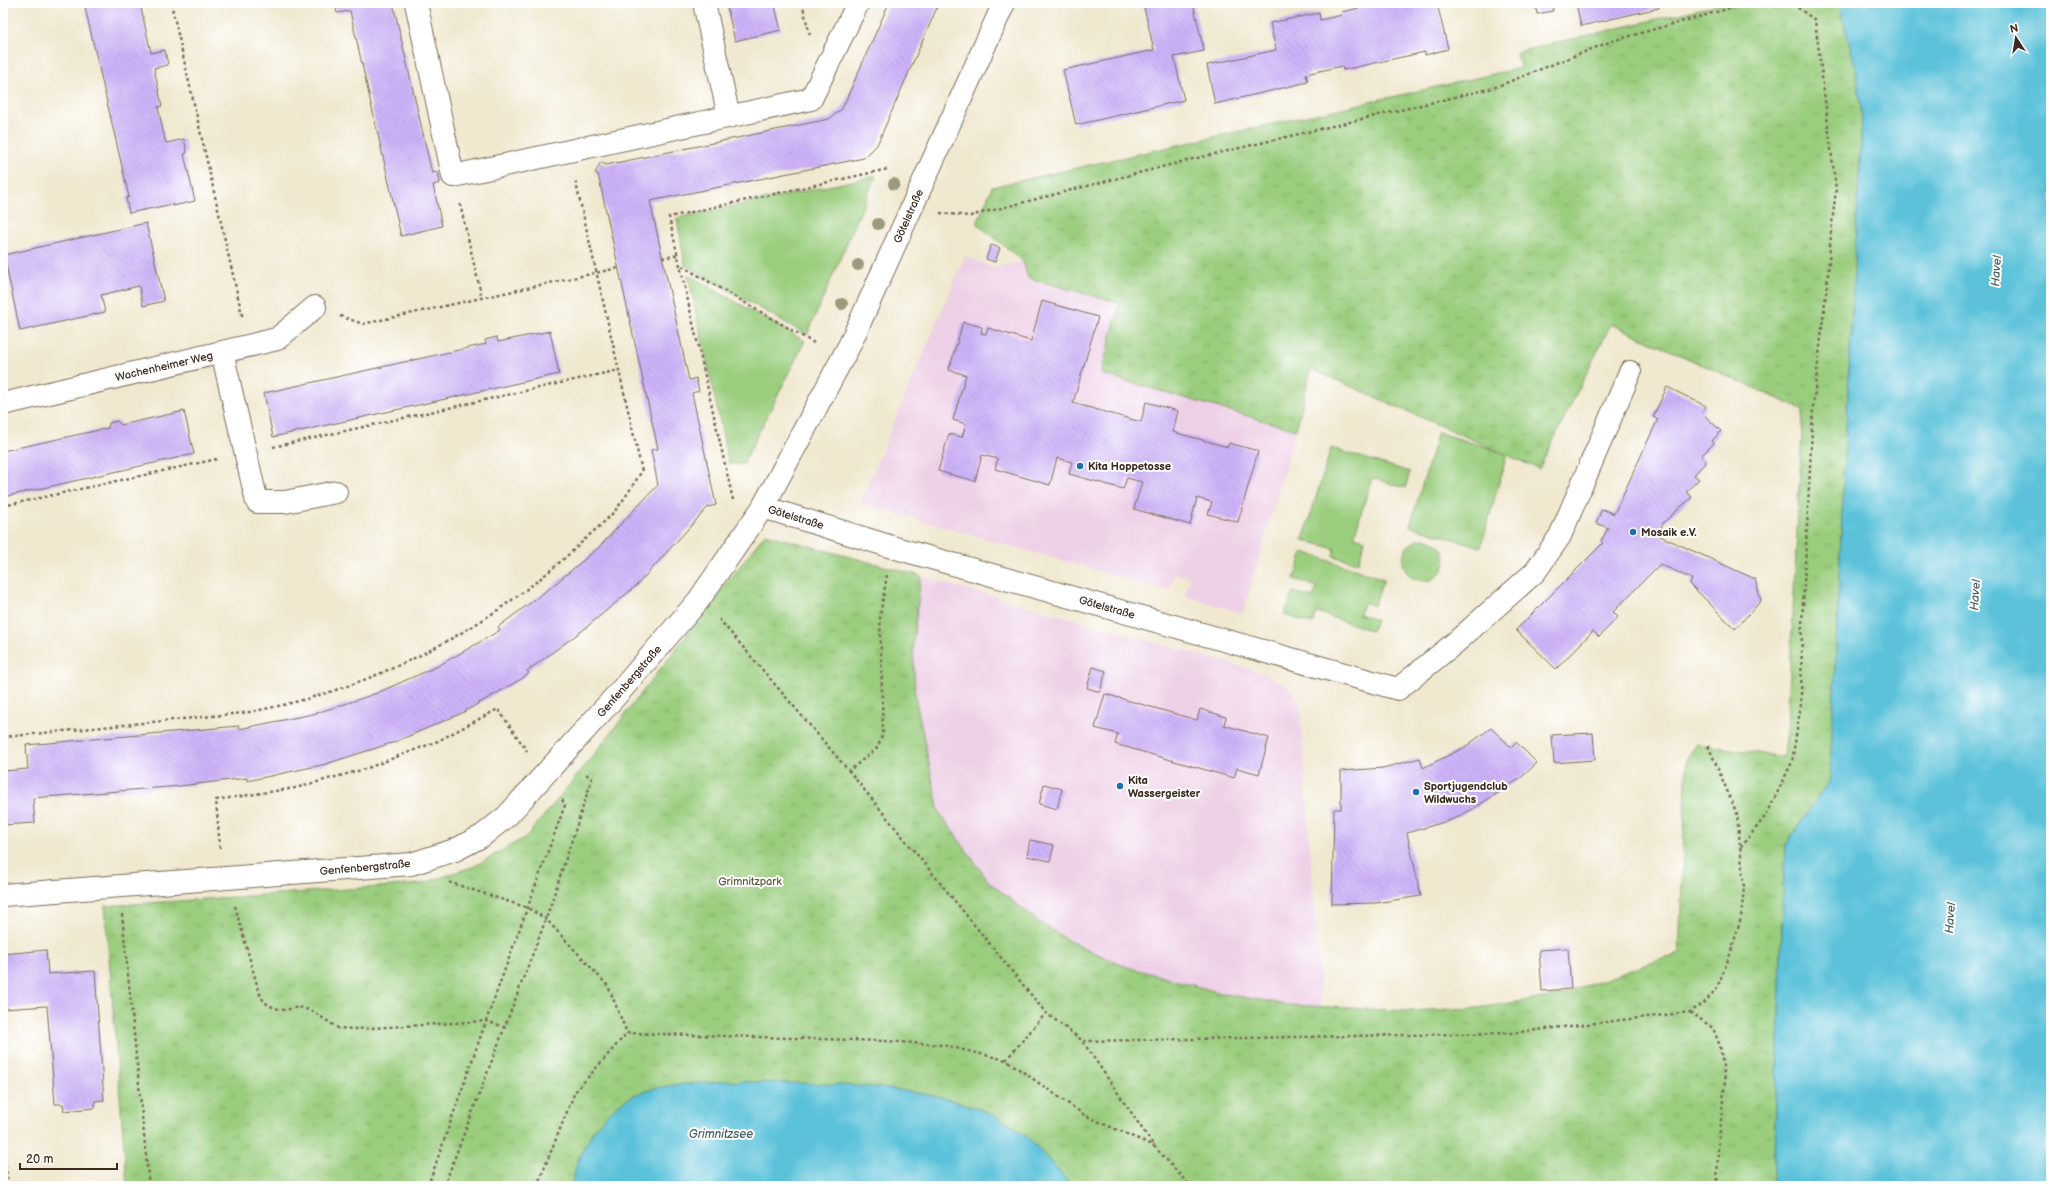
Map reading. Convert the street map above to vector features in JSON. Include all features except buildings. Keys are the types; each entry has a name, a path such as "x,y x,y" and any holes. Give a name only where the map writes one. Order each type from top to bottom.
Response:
{"street":[{"path":"416,3 453,176 811,99 858,3"},
{"path":"704,3 730,117"},
{"name":"Götelstraße","path":"1006,3 850,344 763,507 892,547 1398,689 1456,642 1535,572 1560,536 1630,372"},
{"name":"Wachenheimer Weg","path":"3,404 277,339 314,307"},
{"path":"222,352 257,502 285,502 336,492"},
{"name":"Genfenbergstraße","path":"3,895 411,864 455,850 482,836 507,816 622,689 698,601 763,507"}],"path":[{"path":"171,3 244,325"},
{"path":"911,210 970,216 1197,158 1493,88 1612,41 1738,6 1794,4 1815,20 1836,189 1812,408 1802,617 1801,704 1792,762 1767,814 1741,847"},
{"path":"3,737 207,717 276,707 321,696 372,678 455,636 516,598 564,559 616,509 642,471 569,151"},
{"path":"733,500 669,216 888,169"},
{"path":"453,176 482,298"},
{"path":"662,258 678,255"},
{"path":"681,266 814,343"},
{"path":"314,307 363,324 618,268"},
{"path":"3,506 619,370"},
{"path":"849,771 877,748 883,734 880,616 892,547"},
{"path":"698,601 716,615 849,771 1046,1013 1083,1041 1154,1146 1190,1186"},
{"path":"220,848 216,800 295,788 365,769 438,741 498,709 527,751"},
{"path":"1083,1041 1511,1033 1690,1012 1704,1003 1717,988 1731,952 1741,918 1744,887 1737,814 1707,743"},
{"path":"444,1186 546,919 592,779 583,770"},
{"path":"428,1186 565,804 559,796"},
{"path":"444,881 528,908 546,919 608,986 627,1033"},
{"path":"234,905 259,992 264,1002 274,1008 285,1010 299,1007 312,1011 338,1028 356,1029 486,1021 504,1027"},
{"path":"122,913 149,1186"},
{"path":"1690,1012 1713,1028 1720,1046 1725,1081 1718,1149 1717,1186"},
{"path":"1006,1060 1046,1013"},
{"path":"627,1033 885,1041 943,1045 1006,1060 1086,1116 1154,1146"},
{"path":"537,1186 575,1092 627,1033"},
{"path":"3,1141 8,1186"}],"shaded area":[{"name":"Kita Hoppetosse","path":"965,256 994,268 1023,261 1028,278 1120,303 1101,374 1296,430 1243,613 1185,596 1190,577 1174,573 1169,591 860,503"},
{"name":"Kita Wassergeister","path":"921,576 1260,672 1288,686 1300,703 1321,1007 1289,1005 1225,994 1127,967 1069,941 1039,922 989,882 939,812 915,696 913,642"}],"green space":[{"name":"Grimnitzpark","path":"1725,3 1839,3 1857,74 1862,119 1830,779 1785,846 1773,1186 1072,1186 1041,1152 1010,1125 942,1098 891,1090 725,1081 636,1094 614,1109 594,1129 578,1160 572,1186 127,1186 105,906 421,884 475,866 527,836 585,766 765,534 921,576 913,642 915,696 939,812 989,882 1039,922 1069,941 1127,967 1225,994 1289,1005 1407,1011 1477,1008 1558,996 1679,953 1687,758 1697,744 1784,757 1787,731 1803,410 1611,324 1539,469 1311,369 1296,430 1101,374 1120,303 1028,278 1023,261 977,224 992,187 1520,68 1517,52"},
{"path":"876,176 807,335 685,265 677,218"},
{"path":"688,275 805,341 743,464 729,464"},
{"path":"1438,432 1507,454 1481,547 1410,526"},
{"path":"1331,448 1410,472 1405,488 1372,478 1354,537 1365,540 1358,563 1333,556 1335,549 1303,540"},
{"path":"1420,539 1428,539 1436,542 1442,548 1445,560 1442,572 1436,578 1428,581 1420,581 1412,578 1406,572 1403,564 1403,556 1406,548 1412,542"},
{"path":"1303,552 1384,579 1374,606 1364,602 1359,614 1376,620 1372,631 1317,612 1312,624 1284,615 1293,592 1313,598 1317,587 1294,579"}],"water":[{"name":"Havel","path":"1839,3 2051,3 2051,1186 1773,1186 1785,846 1830,779 1862,119 1857,74"},
{"name":"Grimnitzsee","path":"725,1081 833,1084 872,1087 946,1099 980,1109 1010,1124 1027,1137 1072,1186 572,1186 578,1162 588,1139 609,1113 618,1105 647,1090 680,1084"}],"place":[{"name":"Kita Hoppetosse","path":"1080,466"},
{"name":"Mosaik e.V.","path":"1633,532"},
{"name":"Kita Wassergeister","path":"1120,786"},
{"name":"Sportjugendclub Wildwuchs","path":"1416,792"}]}
